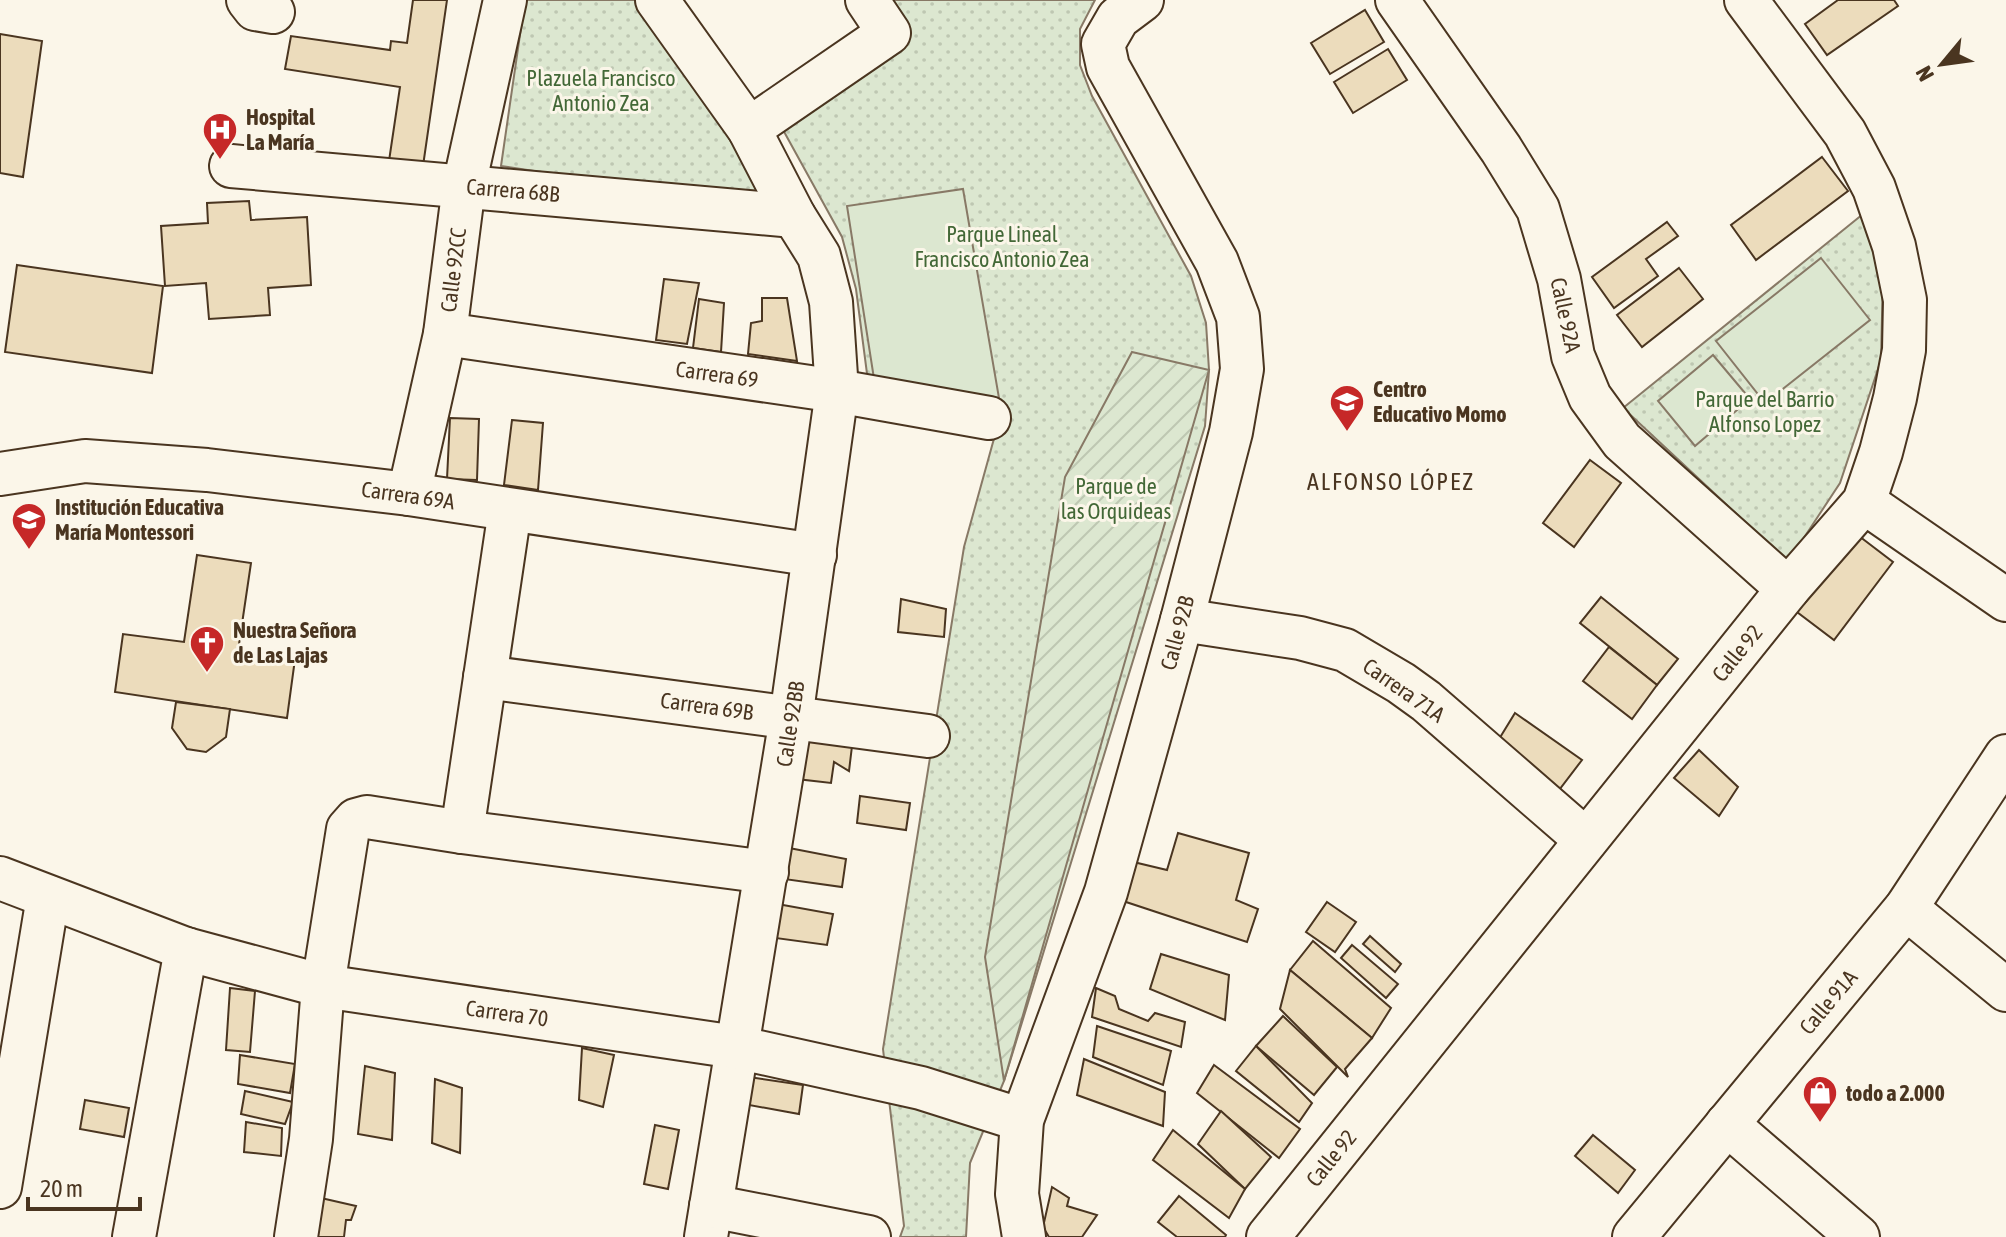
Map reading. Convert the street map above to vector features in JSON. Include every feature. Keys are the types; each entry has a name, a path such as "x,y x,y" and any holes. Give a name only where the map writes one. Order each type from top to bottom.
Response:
{"street":[{"name":"Calle 92CC","path":"409,494 445,334 464,186 505,0"},
{"name":"Calle 92BB","path":"657,0 749,129 794,216 819,256 831,302 837,391 791,718 708,1221"},
{"name":"Calle 92B","path":"1024,1237 1005,1114 1106,892 1231,432 1242,369 1238,317 1217,262 1108,67 1103,44 1118,18 1142,0"},
{"name":"Calle 92A","path":"1397,0 1501,149 1538,209 1559,279 1573,356 1590,397 1622,441 1788,589"},
{"name":"Calle 92","path":"1268,1237 1788,589 1864,502 1892,412 1904,350 1905,300 1894,246 1874,188 1845,133 1746,0"},
{"path":"749,129 878,17"},
{"name":"Carrera 68B","path":"231,166 794,216"},
{"name":"Carrera 69","path":"445,334 837,391 989,418"},
{"name":"Carrera 69A","path":"0,474 85,461 207,470 409,494 815,555"},
{"path":"1864,502 2006,600"},
{"path":"462,832 510,510"},
{"name":"Carrera 71A","path":"1182,620 1300,638 1345,650 1426,701 1586,840"},
{"name":"Carrera 69B","path":"485,677 928,736"},
{"name":"Calle 91A","path":"1634,1237 1906,908 2006,756"},
{"path":"296,1237 311,1139 323,986 348,829 356,820 367,817 767,872"},
{"name":"Carrera 70","path":"0,878 186,949 323,986 736,1047 864,1074 1005,1114"},
{"path":"0,1187 48,897"},
{"path":"1906,908 2006,990"},
{"path":"134,1237 186,949"},
{"path":"1727,1124 1858,1237"},
{"path":"708,1221 869,1237"}],"green space":[{"name":"Plazuela Francisco Antonio Zea","path":"525,0 645,0 761,164 757,205 501,166"},
{"name":"Parque Lineal Francisco Antonio Zea","path":"881,0 1095,0 1080,29 1080,65 1092,96 1191,276 1206,323 1209,370 1205,426 1004,1081 970,1163 966,1237 900,1237 904,1226 883,1049 964,547 1003,406 869,389 856,289 842,237 782,128 907,39"},
{"path":"963,189 999,398 875,385 847,206"},
{"name":"Parque del Barrio Alfonso Lopez","path":"1868,210 1883,272 1881,360 1840,483 1788,562 1623,408"},
{"path":"1821,258 1870,320 1765,403 1716,341"},
{"name":"Parque de las Orquideas","path":"1132,352 1209,370 1004,1081 985,957 1065,477"},
{"path":"1713,355 1750,399 1695,446 1658,401"}],"building":[{"path":"413,0 447,0 423,166 389,161 400,87 285,69 291,36 390,50 391,41 407,43"},
{"path":"1838,0 1894,0 1898,6 1827,55 1805,24"},
{"path":"1365,10 1384,42 1330,74 1311,43"},
{"path":"0,34 42,41 23,177 0,173"},
{"path":"1388,49 1407,80 1353,113 1334,82"},
{"path":"1822,157 1848,191 1756,260 1731,225"},
{"path":"249,201 251,220 307,217 311,285 268,288 270,315 209,319 206,283 165,286 161,226 208,223 207,203"},
{"path":"1667,222 1678,236 1646,259 1658,276 1614,308 1592,277"},
{"path":"17,265 163,286 152,373 5,352"},
{"path":"1679,268 1703,299 1642,347 1617,315"},
{"path":"664,279 699,283 687,344 656,340"},
{"path":"762,298 787,298 797,361 748,354 751,323 762,321"},
{"path":"699,299 724,303 721,352 693,348"},
{"path":"450,418 479,419 477,480 447,479"},
{"path":"512,420 543,423 538,490 504,485"},
{"path":"1590,460 1621,483 1574,547 1543,523"},
{"path":"1855,533 1893,562 1834,640 1797,612"},
{"path":"197,555 251,563 238,651 295,659 287,718 115,692 123,634 184,642"},
{"path":"1601,597 1678,659 1657,685 1580,623"},
{"path":"901,599 946,609 944,637 898,632"},
{"path":"1609,647 1657,685 1632,719 1583,681"},
{"path":"176,702 230,709 226,737 206,752 187,749 172,728"},
{"path":"1515,713 1582,760 1556,794 1496,744"},
{"path":"802,738 852,746 849,771 834,762 831,783 797,779"},
{"path":"1699,750 1738,787 1719,816 1674,778"},
{"path":"860,796 910,803 906,830 857,823"},
{"path":"1178,833 1249,853 1236,900 1258,909 1247,942 1114,898 1125,860 1167,870"},
{"path":"784,847 846,859 842,887 784,879"},
{"path":"1327,902 1356,922 1335,952 1306,932"},
{"path":"772,903 833,914 827,945 768,937"},
{"path":"1370,936 1401,964 1395,972 1363,944"},
{"path":"1313,941 1391,1008 1372,1038 1290,970"},
{"path":"1352,945 1398,984 1386,998 1341,958"},
{"path":"1161,954 1229,975 1225,1020 1150,989"},
{"path":"1290,970 1372,1038 1345,1069 1348,1077 1280,1009"},
{"path":"230,988 255,991 250,1052 226,1050"},
{"path":"1096,988 1115,996 1119,1009 1148,1021 1155,1013 1185,1022 1181,1047 1092,1017"},
{"path":"1283,1016 1337,1067 1314,1095 1256,1046"},
{"path":"1097,1026 1171,1051 1163,1085 1093,1057"},
{"path":"1256,1046 1312,1103 1299,1122 1236,1071"},
{"path":"582,1048 614,1055 603,1107 579,1100"},
{"path":"240,1055 295,1064 290,1093 238,1084"},
{"path":"1084,1059 1165,1092 1163,1126 1077,1095"},
{"path":"1214,1065 1300,1129 1279,1158 1197,1093"},
{"path":"365,1066 395,1073 392,1140 358,1134"},
{"path":"749,1077 803,1085 799,1114 749,1105"},
{"path":"435,1079 462,1088 460,1153 432,1143"},
{"path":"245,1091 293,1102 285,1124 241,1114"},
{"path":"85,1100 129,1108 124,1137 80,1129"},
{"path":"1221,1111 1271,1157 1245,1189 1198,1144"},
{"path":"246,1122 282,1128 281,1156 244,1152"},
{"path":"655,1125 679,1130 668,1189 644,1184"},
{"path":"1173,1130 1245,1189 1229,1218 1153,1160"},
{"path":"1593,1135 1635,1170 1618,1193 1575,1156"},
{"path":"1052,1187 1069,1198 1067,1206 1097,1215 1082,1237 1049,1237 1043,1227"},
{"path":"1179,1196 1225,1237 1177,1237 1158,1222"},
{"path":"321,1198 356,1206 351,1220 346,1220 344,1237 309,1237"}],"place":[{"name":"Hospital La María","path":"220,161"},
{"name":"Centro Educativo Momo","path":"1347,433"},
{"name":"Institución Educativa María Montessori","path":"29,551"},
{"name":"Nuestra Señora de Las Lajas","path":"207,674"},
{"name":"todo a 2.000","path":"1820,1124"}],"district":[{"name":"ALFONSO LÓPEZ","path":"1391,481"}]}
